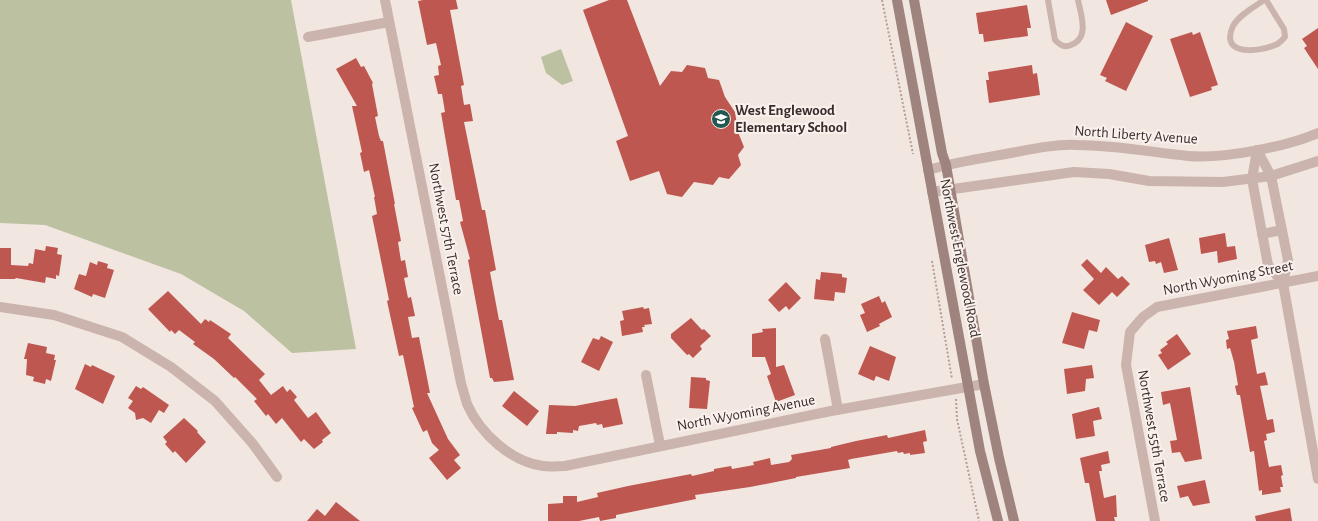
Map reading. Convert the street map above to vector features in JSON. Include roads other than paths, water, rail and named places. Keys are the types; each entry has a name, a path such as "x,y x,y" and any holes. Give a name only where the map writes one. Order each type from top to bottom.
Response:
{"main road":[{"name":"Northwest Englewood Road","path":"897,0 980,451 998,521"},
{"name":"Northwest Englewood Road","path":"914,0 942,153 946,165 998,458 1014,521"}],"street":[{"name":"Northwest 57th Terrace","path":"385,0 461,383 467,404 476,421 489,436 505,450"},
{"path":"308,37 389,22"},
{"name":"North Liberty Avenue","path":"928,170 946,165 1043,147 1075,144 1108,145 1190,156 1257,150 1318,133"},
{"path":"1257,150 1271,176 1288,260 1283,283 1318,479"},
{"path":"1257,150 1252,179 1268,265 1283,283"},
{"path":"932,192 1074,172 1109,174 1149,181 1223,182 1271,176 1318,161"},
{"path":"1262,234 1282,230"},
{"name":"North Wyoming Street","path":"1130,332 1143,317 1157,307 1318,276"},
{"path":"0,307 54,314 122,337 171,367 215,401 253,444 277,478"},
{"name":"Northwest 55th Terrace","path":"1130,332 1126,365 1155,521"},
{"name":"North Wyoming Avenue","path":"825,339 838,410"},
{"name":"North Wyoming Avenue","path":"646,375 660,445"},
{"name":"North Wyoming Avenue","path":"505,450 524,460 543,466 565,466 660,445 838,410 984,384"}],"lane":[{"path":"1048,0 1055,40 1059,44 1066,47 1081,39 1084,29 1078,0"},
{"path":"1265,0 1284,29 1284,37 1277,45 1246,51 1236,49 1230,43 1230,34 1233,26 1242,16 1265,0"}],"place":[{"name":"West Englewood Elementary School","path":"721,119"}]}
